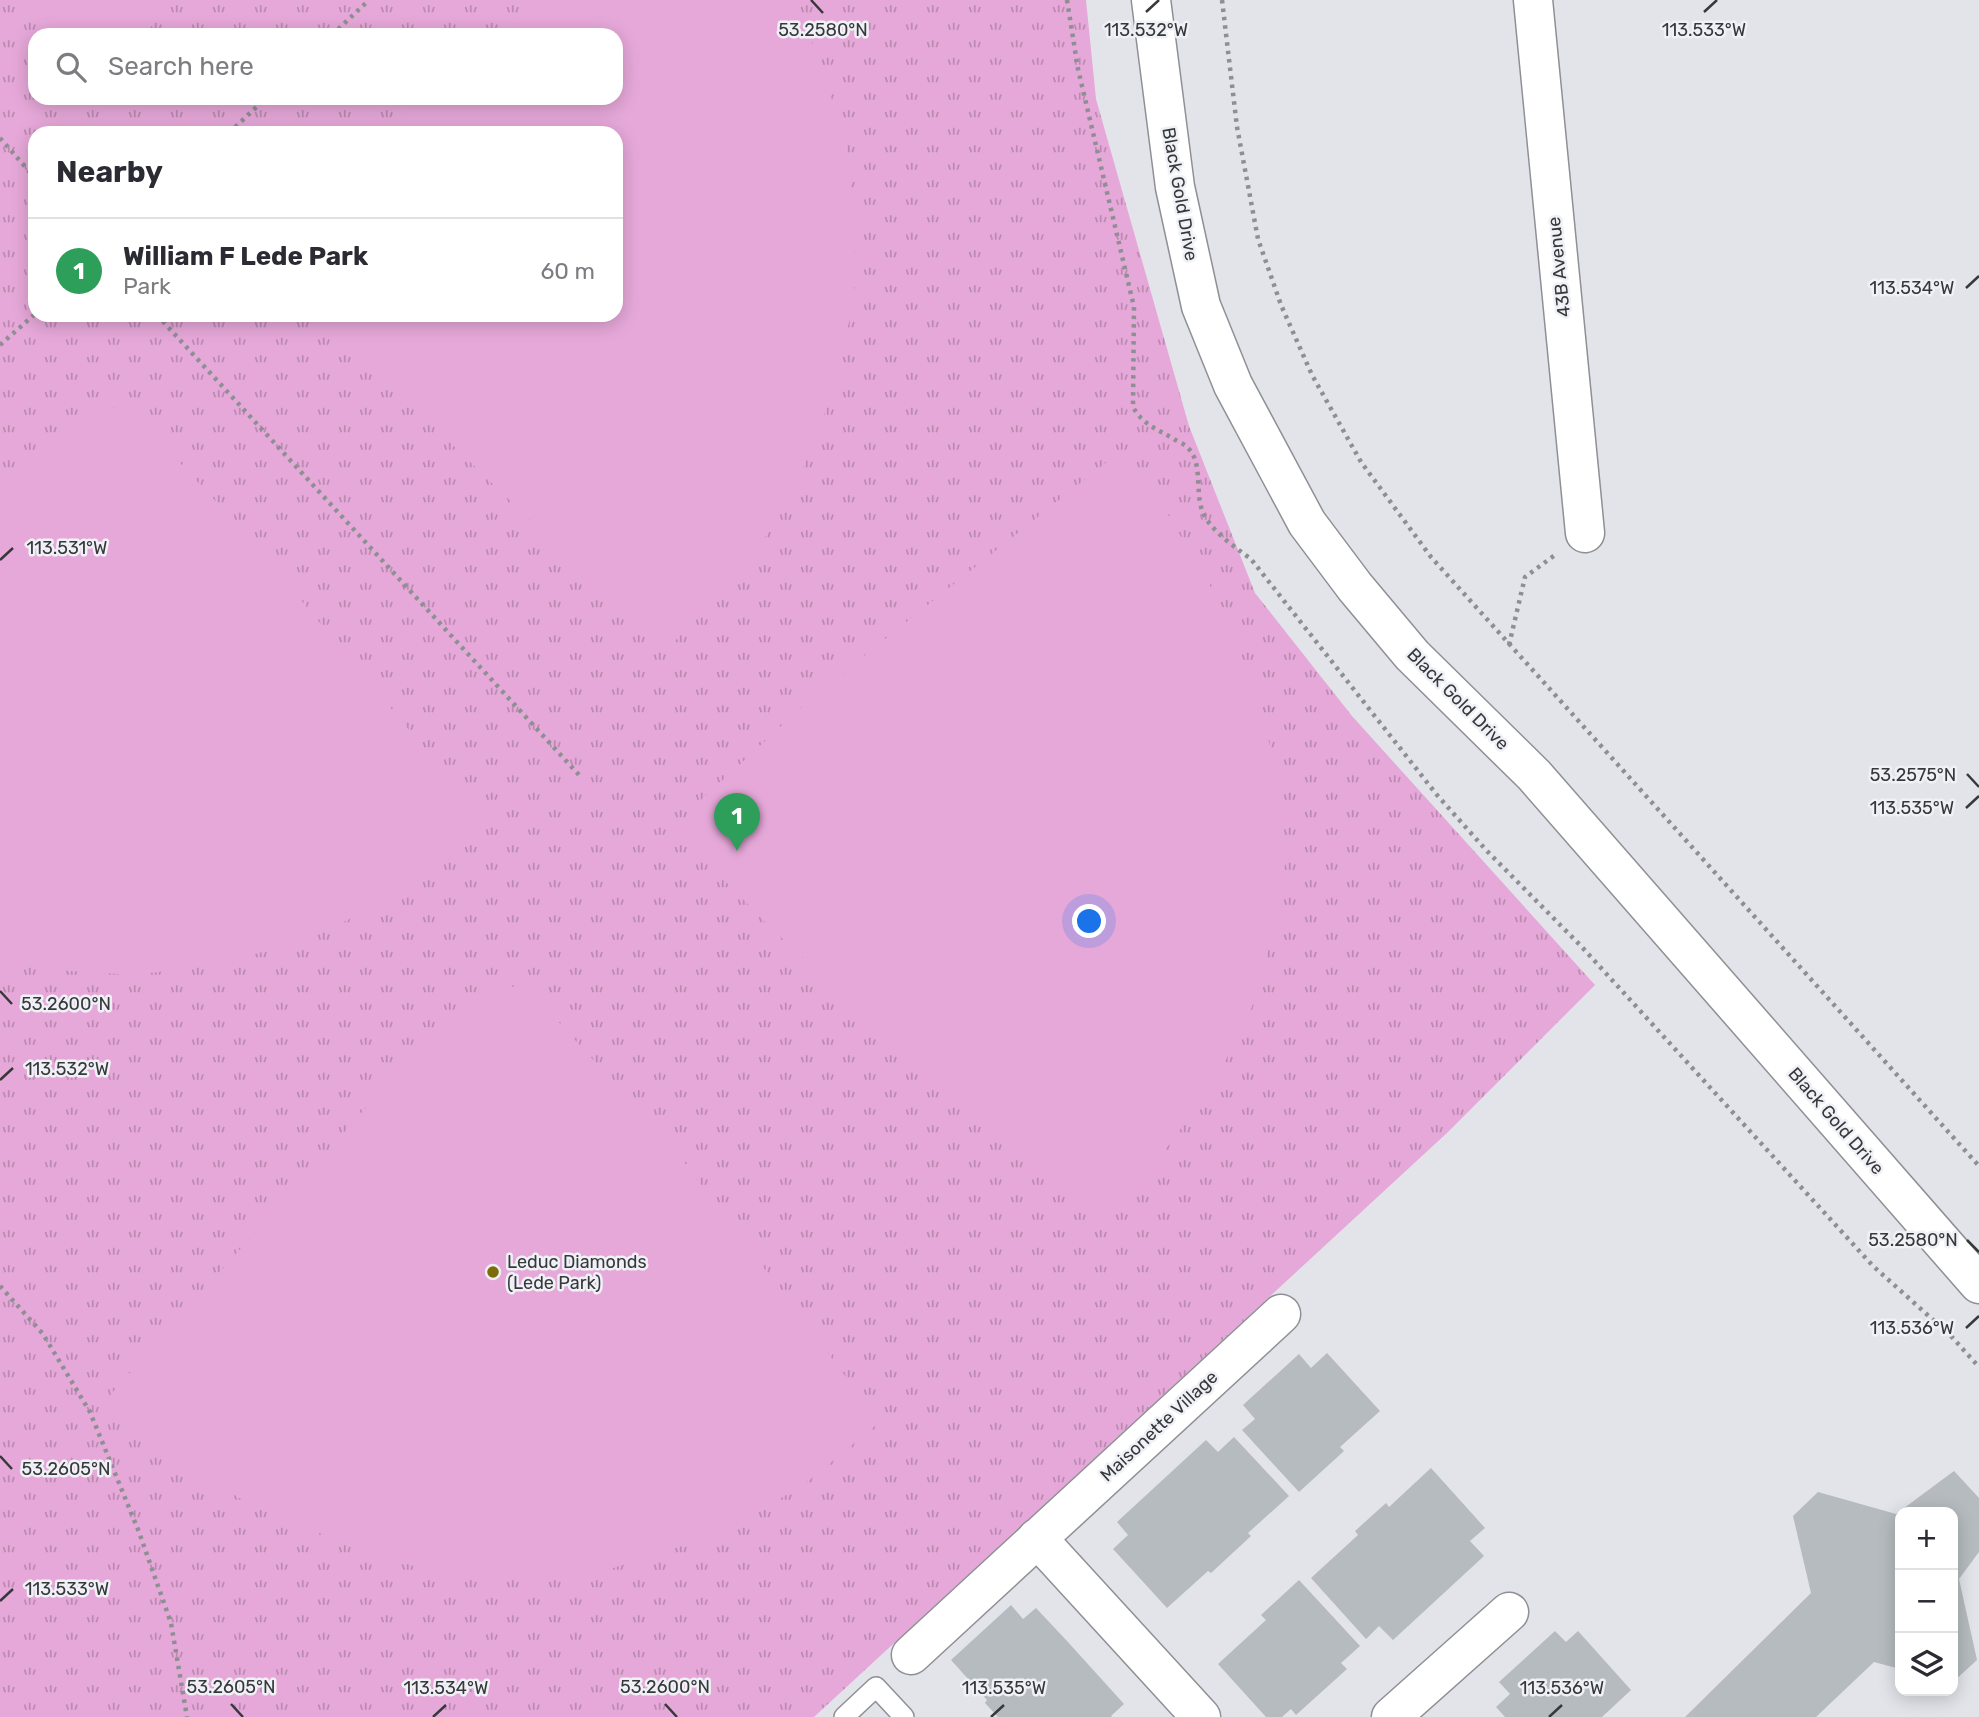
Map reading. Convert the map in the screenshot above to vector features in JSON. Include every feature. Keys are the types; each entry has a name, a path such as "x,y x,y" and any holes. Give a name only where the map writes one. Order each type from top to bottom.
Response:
{"main road":[{"name":"Black Gold Drive","path":"1152,0 1175,187 1201,306 1233,385 1307,523 1355,587 1412,655 1534,775 1979,1284"},
{"name":"43B Avenue","path":"1533,0 1585,533"},
{"name":"Maisonette Village","path":"911,1655 1281,1314"},
{"path":"1037,1538 1201,1717"},
{"path":"1391,1717 1508,1612"}],"lane":[{"path":"844,1717 876,1687 904,1717"}],"path":[{"path":"339,28 369,0"},
{"path":"1222,0 1237,127 1258,239 1286,317 1312,375 1361,462 1431,557 1508,646 1979,1166"},
{"path":"236,126 259,105"},
{"path":"0,138 28,170"},
{"path":"0,345 28,320"},
{"path":"162,322 580,776"},
{"path":"1508,646 1525,577 1585,533"},
{"path":"0,1286 43,1334 90,1412 139,1532 171,1623 187,1717"}],"green space":[{"path":"0,0 1086,0 1096,99 1189,426 1255,593 1352,716 1595,985 1448,1132 814,1717 0,1717"},
{"path":"29,0 177,0 150,28 53,28"},
{"path":"542,0 793,0 821,63 846,147 855,218 854,300 835,384 811,452 773,526 721,594 665,651 396,390 333,322 623,322 623,126 393,126 415,105 623,105 623,28 508,28"},
{"path":"98,405 131,411 241,528 484,820 415,876 348,920 281,947 217,964 135,975 38,969 0,961 0,493"},
{"path":"1123,449 1157,496 1222,606 1254,687 1275,765 1287,852 1275,927 1252,1007 1217,1078 1166,1149 1098,1224 775,932 687,842 689,811 815,695"},
{"name":"Leduc Diamonds (Lede Park)","path":"493,986 527,987 675,1150 880,1422 801,1487 707,1538 613,1568 519,1578 445,1576 356,1548 257,1508 194,1472 159,1443 111,1394 371,1102"}],"building":[{"path":"1327,1353 1380,1411 1340,1447 1344,1451 1299,1492 1242,1430 1255,1419 1243,1405 1299,1354 1311,1368"},
{"path":"1234,1437 1289,1496 1248,1533 1251,1536 1211,1573 1208,1571 1167,1608 1113,1549 1128,1535 1117,1522 1206,1440 1218,1452"},
{"path":"1431,1468 1485,1528 1470,1541 1484,1556 1393,1640 1379,1626 1366,1639 1311,1578 1358,1535 1355,1531 1386,1503 1389,1507"},
{"path":"1954,1471 1979,1498 1979,1552 1959,1579 1977,1660 1958,1677 1958,1507 1905,1507"},
{"path":"1818,1492 1895,1514 1895,1668 1874,1662 1816,1717 1685,1717 1811,1593 1793,1516"},
{"path":"1299,1580 1360,1646 1341,1663 1347,1669 1296,1715 1291,1709 1282,1717 1266,1717 1218,1664 1266,1620 1261,1615"},
{"path":"1011,1605 1023,1619 1036,1608 1124,1704 1112,1717 998,1717 985,1703 987,1700 951,1660"},
{"path":"1555,1631 1566,1642 1578,1631 1631,1690 1602,1717 1505,1717 1496,1707 1510,1694 1499,1682"}],"place":[{"name":"William F Lede Park","path":"737,851"},
{"name":"Leduc Diamonds (Lede Park)","path":"493,1272"}]}
